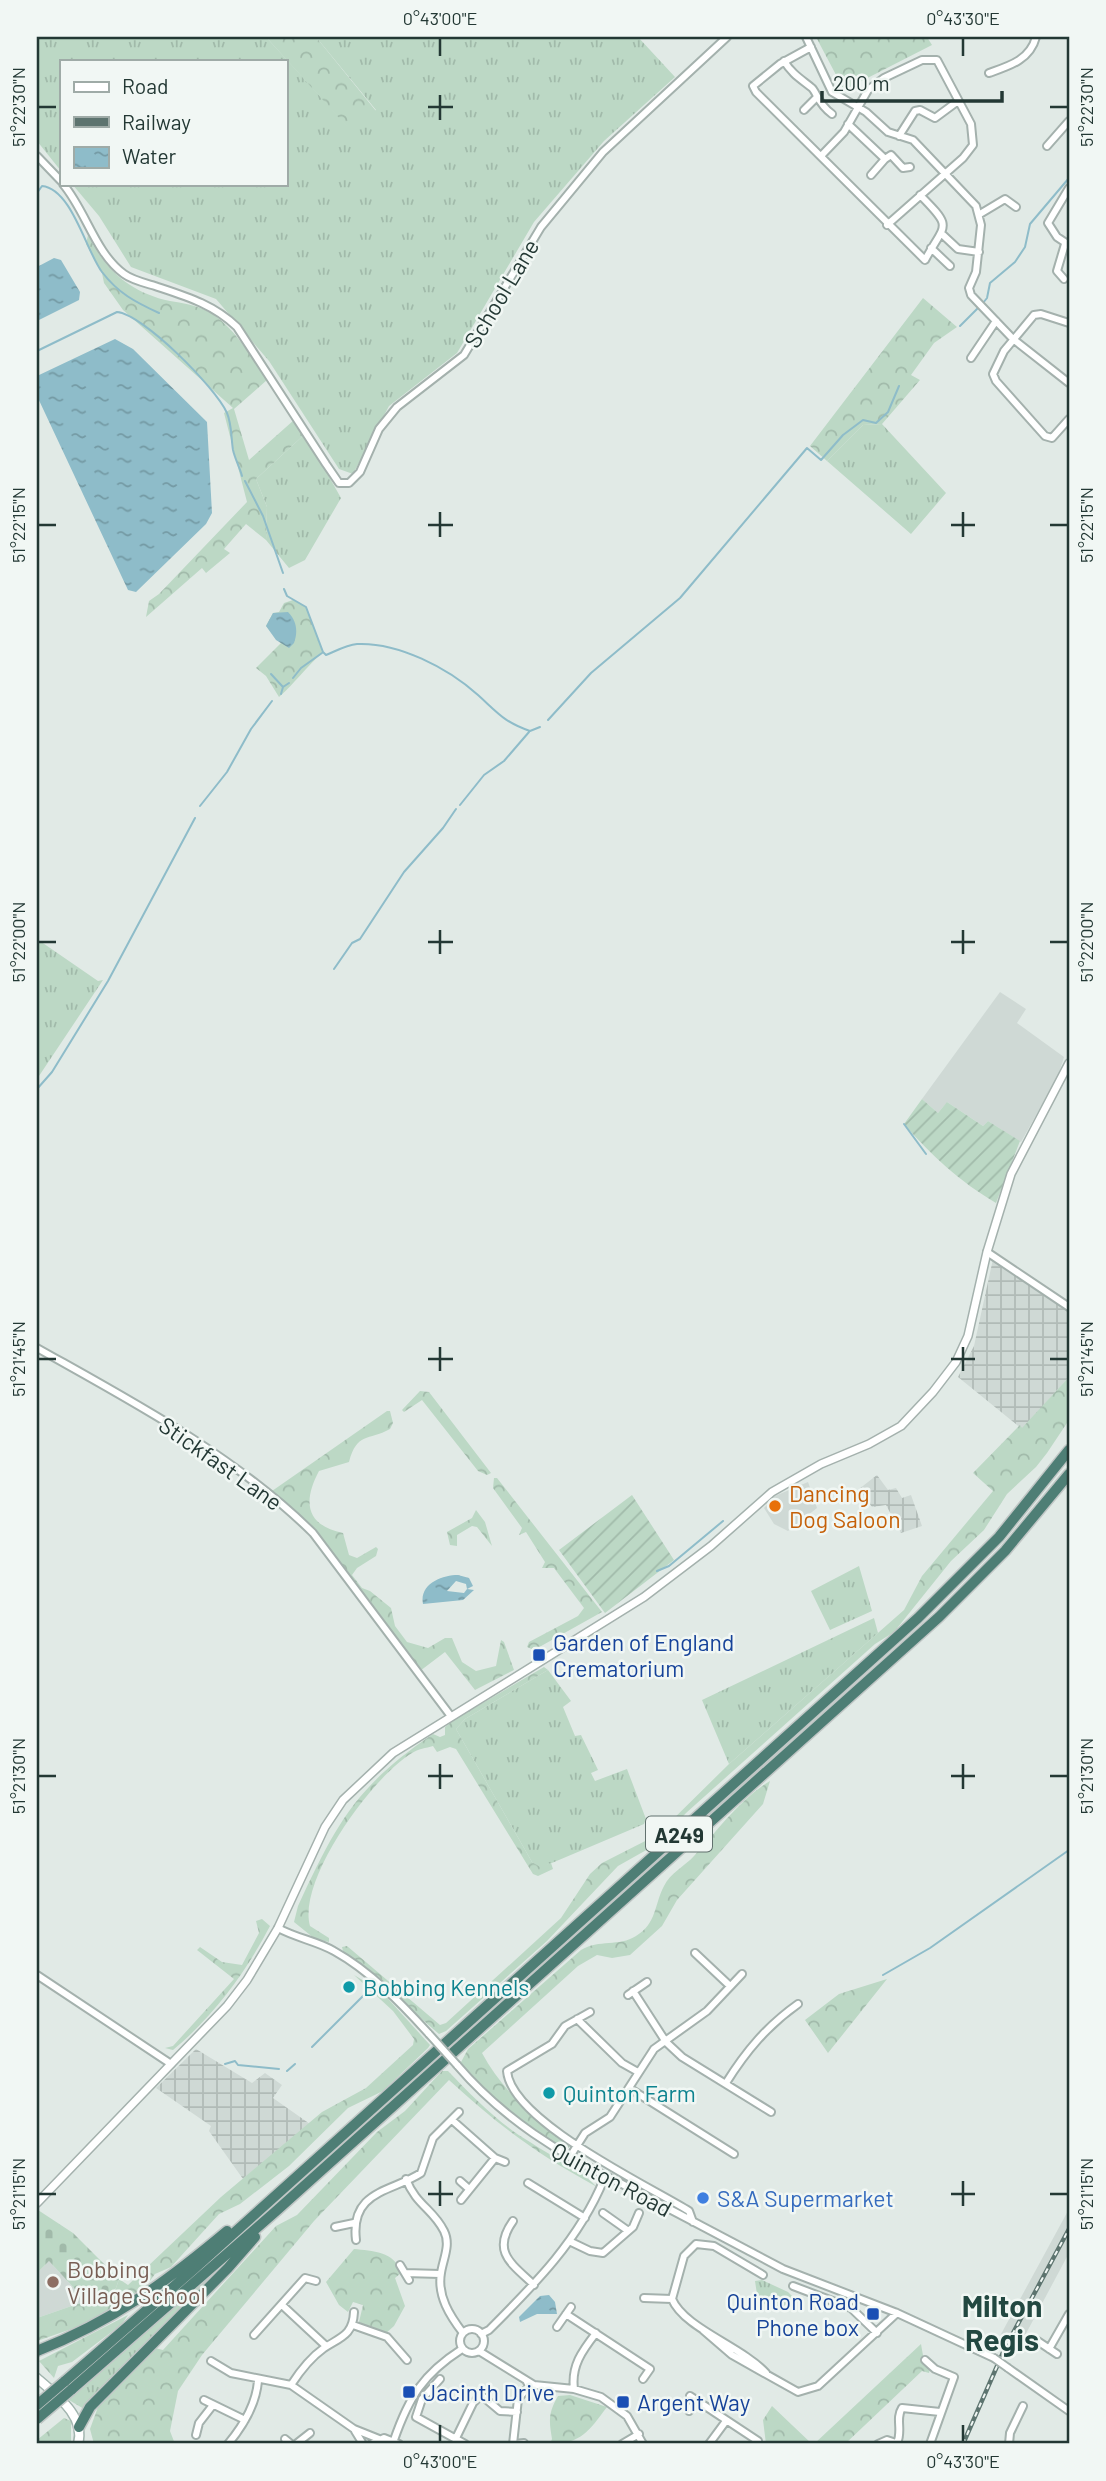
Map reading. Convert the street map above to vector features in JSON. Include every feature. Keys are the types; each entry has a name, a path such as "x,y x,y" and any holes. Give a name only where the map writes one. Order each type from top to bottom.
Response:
{"highway":[{"name":"A249","path":"37,2419 67,2386 271,2200 918,1618 999,1537 1069,1450"},
{"name":"A249","path":"37,2405 67,2386 275,2212 939,1617 1014,1542 1069,1474"},
{"path":"37,2351 92,2328 154,2291 248,2213 271,2200"},
{"path":"80,2438 90,2407 228,2268 275,2212"}],"main road":[{"path":"37,2378 71,2411 80,2438"}],"street":[{"name":"School Lane","path":"64,186 81,208 103,250 125,275 202,303 224,315 236,327 339,483 349,483 360,472 379,429 397,407 464,355 541,227 603,152 727,37"},
{"path":"806,37 832,92 857,107 888,132 913,140 968,197 980,214 979,252 976,272 969,288 973,297 1013,339 1069,383"},
{"path":"989,73 1013,64 1027,55 1036,37"},
{"path":"811,47 784,61 753,86 756,92 925,260 931,248 943,235 943,220 920,195"},
{"path":"821,156 848,124 868,90 884,78 928,58 936,60 974,132 973,145 963,158 887,225"},
{"path":"784,61 798,79 813,88 816,98 831,114"},
{"path":"804,110 816,98"},
{"path":"899,136 915,111 920,110 935,118 958,101"},
{"path":"1047,146 1069,121"},
{"path":"848,124 885,159"},
{"path":"871,175 891,155 903,168 910,167"},
{"name":"School Lane","path":"37,156 60,181"},
{"path":"1064,279 1057,271 1067,245 1048,223 1069,188"},
{"path":"980,214 1005,199 1016,207"},
{"path":"943,235 958,249 979,252"},
{"path":"931,248 950,266"},
{"path":"1069,323 1037,314 1013,339 993,368 996,382 1045,436 1052,438 1058,435 1069,419"},
{"path":"971,358 996,321"},
{"path":"37,2203 233,1999 278,1928 325,1827 343,1800 393,1753 450,1715 645,1597 711,1546 772,1492 821,1464 869,1444 901,1426 947,1376 962,1351 987,1252 1011,1174 1069,1063"},
{"path":"987,1252 1069,1307"},
{"name":"Stickfast Lane","path":"37,1348 138,1405 246,1475 296,1516 313,1533 450,1715"},
{"name":"Quinton Road","path":"278,1928 332,1950 353,1963 395,1999 513,2121 550,2146 571,2155 604,2179 612,2179 804,2279 897,2313 995,2358 1069,2411"},
{"path":"695,1954 730,1986"},
{"path":"571,2155 586,2133 607,2120 654,2049 707,2011 742,1974"},
{"path":"37,1975 171,2064"},
{"path":"647,1982 630,1993 666,2042 682,2057 771,2112"},
{"path":"726,2083 749,2047 775,2020 798,2004"},
{"path":"590,2012 565,2026 552,2044 510,2069 507,2076 515,2095 527,2109 577,2145 689,2211 692,2222"},
{"path":"577,2019 622,2063 638,2072"},
{"path":"629,2088 734,2154"},
{"path":"335,2227 354,2223 375,2195 421,2173 433,2138 459,2112"},
{"path":"452,2120 495,2158 505,2162"},
{"path":"461,2200 495,2158"},
{"path":"406,2179 417,2201 433,2215 446,2233 446,2253 440,2274 442,2298 463,2333"},
{"path":"481,2334 534,2285 569,2241 585,2218 604,2179"},
{"path":"460,2181 470,2189"},
{"path":"528,2183 585,2218"},
{"path":"603,2213 627,2230"},
{"path":"569,2241 590,2252 603,2253 633,2227 639,2213"},
{"path":"513,2221 505,2232 503,2243 508,2259 534,2285"},
{"path":"354,2223 356,2240"},
{"path":"498,2227 505,2232"},
{"path":"680,2248 690,2249 702,2244 714,2246 759,2274"},
{"path":"690,2249 676,2277 672,2299 683,2316 732,2355 798,2392 818,2386 897,2313"},
{"path":"400,2265 407,2277 440,2274"},
{"path":"302,2270 305,2278"},
{"path":"305,2278 316,2281"},
{"path":"254,2335 305,2278"},
{"path":"796,2290 851,2308 877,2333"},
{"path":"643,2298 672,2299"},
{"path":"282,2305 326,2346"},
{"path":"557,2328 571,2307"},
{"path":"291,2385 307,2362 326,2346 344,2338 353,2325 354,2312"},
{"path":"566,2315 651,2369 643,2379"},
{"path":"1049,2349 1068,2319"},
{"path":"353,2325 394,2338 407,2360"},
{"path":"463,2333 475,2330 481,2334 483,2343 479,2351"},
{"path":"463,2333 460,2341 463,2349 470,2353 479,2351 527,2382 543,2388 574,2389 606,2400 627,2416 643,2444"},
{"path":"574,2389 574,2369 578,2357 596,2333"},
{"path":"1036,2340 1057,2354"},
{"path":"211,2361 231,2373 258,2381 291,2385 354,2429 379,2439 396,2442 402,2413 423,2381 440,2364 463,2349"},
{"path":"925,2360 935,2369 954,2377 930,2444"},
{"path":"440,2379 422,2399 416,2417 465,2444"},
{"path":"228,2444 253,2404 258,2381"},
{"path":"524,2443 514,2444 517,2399 529,2386 527,2382"},
{"path":"456,2438 473,2403 481,2395 483,2385"},
{"path":"481,2395 500,2411 517,2412"},
{"path":"689,2411 693,2398 758,2441"},
{"path":"204,2400 245,2420"},
{"path":"196,2435 198,2423 213,2405"},
{"path":"1009,2444 1010,2433 1023,2406"},
{"path":"878,2444 887,2440 899,2444 901,2435 898,2417 902,2408 940,2412"},
{"path":"709,2444 726,2421"},
{"path":"749,2434 754,2427"},
{"path":"354,2429 363,2444"},
{"path":"290,2442 310,2433"},
{"path":"622,2444 639,2434"},
{"path":"371,2444 379,2439"}],"shaded area":[{"path":"1000,992 1026,1009 1017,1023 1064,1057 1058,1076 1021,1142 988,1121 983,1126 947,1102 938,1113 922,1099"},
{"path":"993,1259 1069,1311 1069,1377 1022,1429 958,1377 974,1346"},
{"path":"877,1475 888,1490 896,1488 902,1498 911,1495 922,1526 901,1533 886,1505 872,1507 859,1489"},
{"path":"808,1482 817,1508 788,1531 774,1524 764,1508 775,1496"},
{"path":"196,2049 252,2083 265,2073 282,2085 273,2098 310,2124 243,2179 209,2131 211,2126 156,2088"},
{"path":"1069,2209 1069,2253 1014,2356 1000,2336"},
{"name":"Bobbing Village School","path":"49,2261 86,2301 37,2318 37,2273"}],"green space":[{"path":"37,37 266,37 287,60 60,60 60,170 37,141"},
{"path":"266,37 316,37 376,111 350,130"},
{"path":"316,37 638,37 675,77 604,141 534,222 457,353 389,406 353,474 339,469 269,361 216,299 131,267 99,216 74,186 287,186 287,60 350,129 376,110"},
{"path":"816,37 927,37 932,45 844,90"},
{"path":"88,235 111,269 131,286 156,297 207,311 225,324 248,351 267,380 234,409 249,460 294,420 305,434 256,479 267,507 266,540 246,524 224,549 230,553 206,573 202,568 146,617 149,601 159,594 247,502 224,413 233,408 123,310 104,283 102,273 86,244"},
{"path":"923,298 957,327 934,343 911,375 920,380 882,424 863,425 827,461 810,446"},
{"path":"882,424 946,493 911,534 827,461 863,425"},
{"path":"305,434 341,498 305,560 289,568 266,540 267,507 256,479"},
{"path":"293,600 306,607 323,652 279,697 266,676 256,668 281,643 266,626 273,613 279,612 284,603"},
{"path":"37,939 98,981 103,980 37,1079"},
{"path":"922,1099 938,1113 947,1102 983,1126 988,1121 1020,1141 996,1203 947,1167 904,1124"},
{"path":"1069,1377 1069,1420 1047,1453 1007,1494 984,1530 951,1561 894,1632 875,1644 686,1813 657,1844 618,1866 547,1941 446,2031 439,2034 343,1951 342,1947 347,1946 440,2025 446,2023 561,1918 590,1874 602,1863 657,1835 729,1764 904,1610 922,1576 993,1491 973,1473 1020,1425 1022,1428"},
{"path":"420,1391 429,1392 491,1473 487,1475 478,1471 422,1400 404,1412 402,1410"},
{"path":"390,1411 393,1423 390,1429 360,1442 352,1452 349,1462 319,1471 311,1492 311,1510 314,1518 321,1524 343,1533 349,1555 357,1558 376,1547 378,1549 376,1556 357,1568 352,1575 362,1588 391,1608 395,1626 407,1642 428,1648 445,1638 452,1638 462,1662 476,1671 496,1666 501,1640 504,1642 514,1670 475,1690 445,1652 420,1671 315,1531 272,1491"},
{"path":"494,1478 497,1478 602,1612 534,1650 527,1647 529,1642 578,1616 584,1608 554,1568 542,1568 545,1562 526,1532 519,1535 522,1528 493,1488"},
{"path":"632,1495 674,1560 605,1613 559,1550"},
{"path":"476,1510 485,1522 492,1546 477,1527 472,1526 457,1535 457,1546 450,1545 447,1532 472,1518"},
{"path":"859,1566 872,1611 830,1630 811,1591"},
{"path":"874,1618 878,1633 729,1764 702,1700"},
{"path":"544,1667 548,1670 465,1719 456,1729 532,1862 540,1867 551,1863 553,1869 538,1876 533,1874 456,1749 450,1747 437,1752 433,1746 412,1753 378,1783 359,1806 326,1857 309,1906 310,1926 329,1938 329,1942 315,1939 294,1922 298,1906 324,1852 337,1829 366,1790 385,1771 433,1734 440,1737 445,1735 445,1727 457,1718"},
{"path":"548,1670 571,1701 563,1707 575,1736 581,1735 598,1770 591,1773 595,1781 627,1769 646,1819 644,1824 540,1868 532,1862 456,1729 465,1719"},
{"path":"770,1781 763,1804 677,1900 662,1926 630,1955 612,1958 597,1955 578,1966 482,2053 490,2067 521,2104 572,2144 568,2148 554,2145 539,2137 510,2115 460,2064 468,2049 581,1950 629,1939 643,1931 670,1877 694,1856 739,1806"},
{"path":"262,1919 270,1926 228,1992 188,2037 173,2050 165,2048 173,2046 234,1979 197,1950 200,1947 222,1962 242,1965 259,1933 256,1921"},
{"path":"354,1975 381,1991 430,2045 428,2048 383,2091 348,2108 289,2166 240,2204 219,2214 171,2267 155,2274 141,2293 83,2325 37,2341 37,2318 86,2301 96,2305 116,2288 119,2279 128,2285 221,2197 322,2112 366,2088 413,2045 414,2039 393,2011"},
{"path":"887,1979 828,2053 805,2020 839,1994"},
{"path":"442,2071 448,2071 507,2127 574,2168 597,2187 519,2138 449,2080 314,2221 202,2355 178,2391 170,2431 175,2444 94,2444 90,2429 98,2407 155,2348 163,2350 276,2226 297,2215 377,2132 405,2111"},
{"path":"38,2210 73,2233 119,2279 116,2288 96,2305 86,2301 49,2261 37,2273"},
{"path":"354,2249 388,2256 394,2260 401,2273 395,2278 405,2306 394,2326 385,2334 359,2322 363,2305 353,2302 348,2312 339,2305 326,2282"},
{"path":"223,2265 225,2267 84,2409 69,2400"},
{"path":"762,2280 788,2292 795,2299 777,2310 758,2301 755,2281"},
{"path":"128,2315 122,2324 72,2362 58,2366 54,2378 39,2361"},
{"path":"921,2344 929,2373 922,2371 845,2444 814,2444"},
{"path":"570,2395 607,2407 595,2423 577,2439 550,2444 552,2407 558,2396"},
{"path":"772,2406 812,2444 766,2444 763,2420"},
{"path":"64,2418 71,2421 71,2444 37,2444 37,2440"}],"water":[{"path":"54,258 61,260 80,292 79,300 37,321 37,267"},
{"path":"115,339 133,349 207,422 212,513 206,524 136,592 128,590 37,396 37,376"},
{"path":"288,612 295,623 296,631 294,643 289,648 276,640 266,626 273,613"},
{"path":"458,1575 469,1578 473,1586 467,1589 474,1590 463,1600 423,1604 428,1586 439,1579","holes":["456,1581 466,1584 464,1593 447,1591"]},
{"path":"549,2295 555,2302 557,2314 537,2314 520,2322 519,2317 540,2296"}],"waterway":[{"path":"983,303 987,298 990,283 1015,262 1025,247 1030,224 1069,178"},
{"path":"37,193 42,186 53,190 62,198 102,272 114,286 159,313"},
{"path":"960,326 979,307"},
{"path":"37,351 117,312 144,325 178,354 220,402 229,418 233,450 242,476"},
{"path":"548,720 591,673 680,598 807,448 821,460 843,435 863,420 876,423 888,412 899,386"},
{"path":"245,481 263,516 283,573"},
{"path":"284,589 287,596 306,607 326,655 357,644 389,647 405,652 452,675 514,724 530,731 540,727"},
{"path":"293,678 301,668 322,653"},
{"path":"271,674 283,687"},
{"path":"281,694 283,687 289,683"},
{"path":"200,806 227,772 251,729 272,701"},
{"path":"460,805 484,775 504,761 529,732"},
{"path":"334,969 352,943 360,939 404,872 456,809"},
{"path":"37,1089 52,1072 108,981 195,818"},
{"path":"904,1124 926,1154"},
{"path":"657,1571 669,1566 723,1521"},
{"path":"883,1975 930,1948 1069,1850"},
{"path":"312,2047 367,1992"},
{"path":"225,2064 235,2061 238,2065 279,2069"},
{"path":"287,2071 295,2064"}],"railway":[{"path":"963,2444 1005,2348 1069,2229"}],"place":[{"name":"Dancing Dog Saloon","path":"775,1506"},
{"name":"Garden of England Crematorium","path":"539,1655"},
{"name":"Bobbing Kennels","path":"349,1987"},
{"name":"Quinton Farm","path":"549,2093"},
{"name":"S&A Supermarket","path":"703,2198"},
{"name":"Bobbing Village School","path":"53,2282"},
{"name":"Quinton Road Phone box","path":"873,2314"},
{"name":"Jacinth Drive","path":"409,2392"},
{"name":"Argent Way","path":"623,2402"}],"district":[{"name":"Milton Regis","path":"1002,2322"}]}
